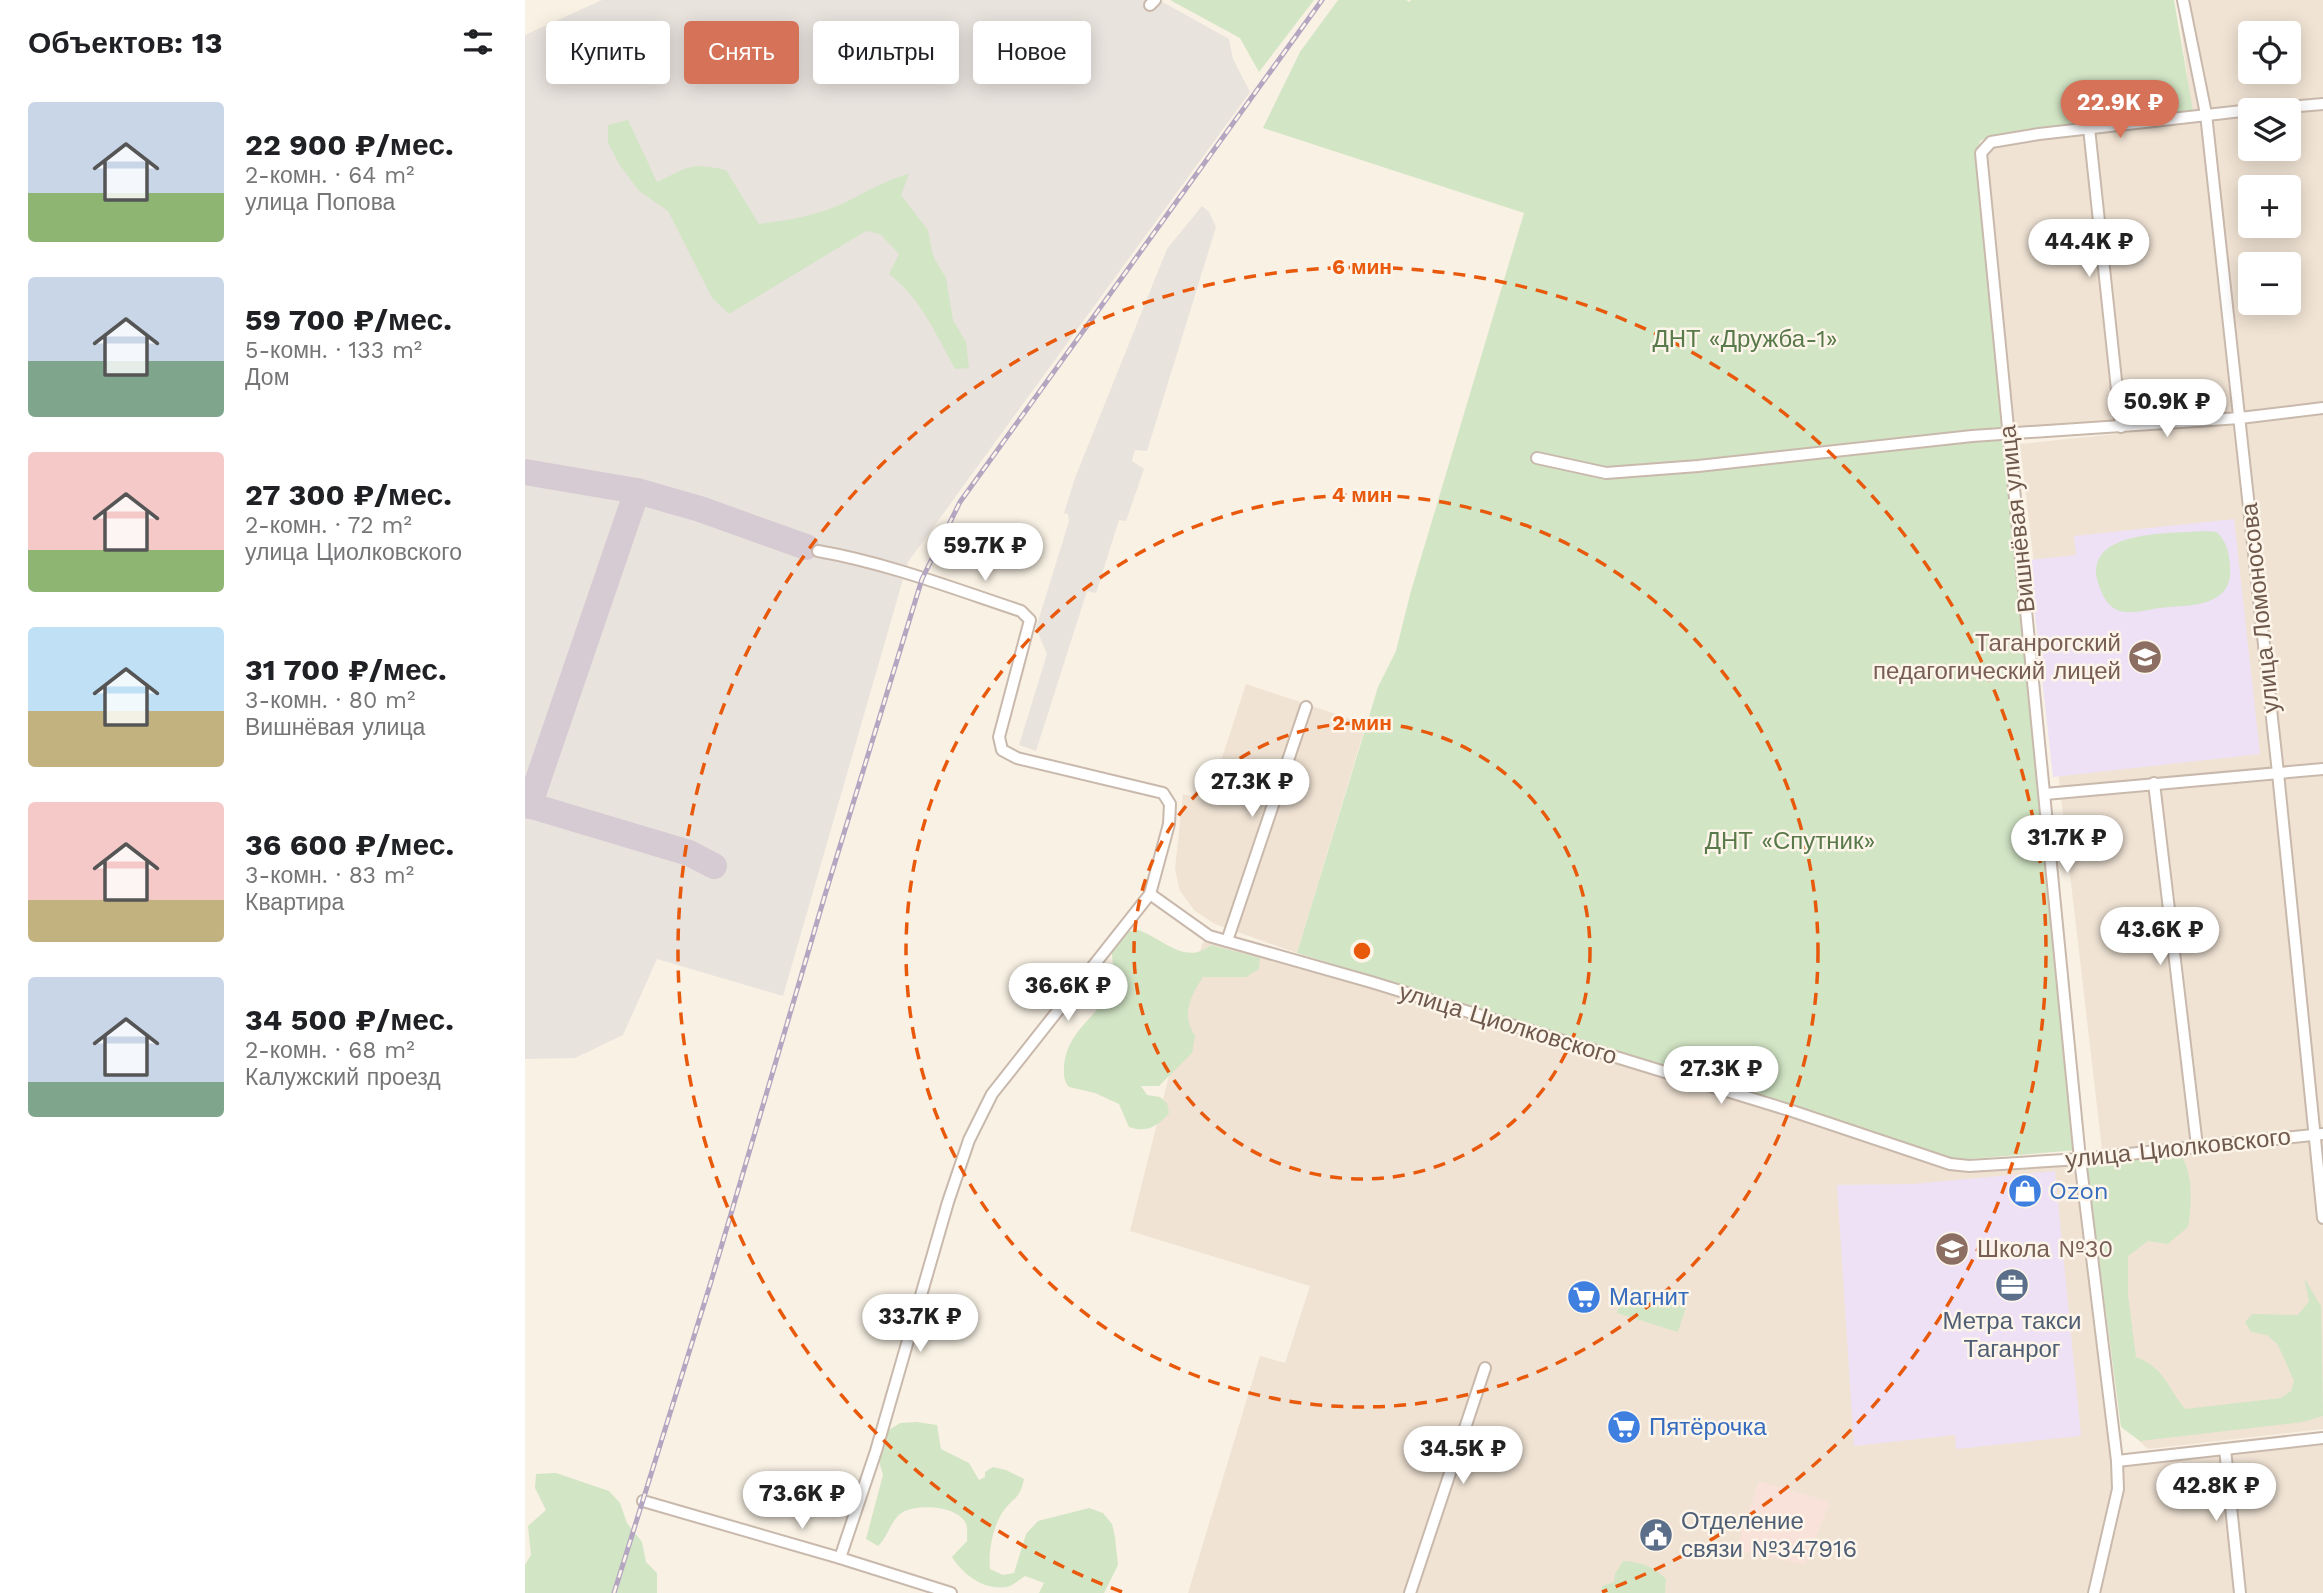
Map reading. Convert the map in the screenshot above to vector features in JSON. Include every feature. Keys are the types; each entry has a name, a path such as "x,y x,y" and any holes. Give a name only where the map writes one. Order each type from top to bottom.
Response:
{"street":[{"name":"улица Ломоносова","path":"2183,0 2206,114 2319,1134 2323,1218"},
{"path":"2301,106 2323,104"},
{"path":"2121,427 2089,128 2238,111"},
{"name":"Вишнёвая улица","path":"2089,128 1991,142 1981,153 2080,1159 2117,1461 2118,1489 2094,1593"},
{"path":"1537,458 1606,473 2008,434 2240,418 2323,408"},
{"path":"818,551 919,578 1021,611 1030,620 999,737 1002,750 1017,758 1163,793 1170,804 1169,824 1150,894 992,1094 968,1140 876,1451 840,1558"},
{"path":"1227,941 1306,707"},
{"path":"2045,794 2323,769"},
{"path":"2154,783 2197,1146"},
{"name":"улица Циолковского","path":"1150,894 1209,936 1371,982 1792,1111 1950,1164 1969,1166 2080,1159 2319,1134"},
{"path":"1410,1593 1485,1368"},
{"path":"2117,1461 2323,1438"},
{"path":"2225,1449 2240,1593"},
{"path":"643,1502 840,1558 951,1593"}],"shaded area":[{"path":"602,0 1159,0 1229,39 1233,59 1250,92 908,562 783,996 657,959 623,1035 575,1058 525,1059 525,35 546,25 546,84 670,84 670,21 556,21"},
{"path":"2177,0 2323,0 2323,408 2008,434 1981,153 2000,141 2192,111"},
{"path":"1202,206 1209,212 1216,227 1147,451 1135,450 1132,461 1144,469 1126,521 1119,520 1096,593 1087,591 1036,751 1019,745 1047,654 1036,628 1069,521 1068,514 1064,513 1075,478 1167,249"},
{"path":"2323,412 2323,1429 2148,1449 2135,1433 2020,444"},
{"name":"Таганрогский педагогический лицей","path":"2234,519 2260,754 2053,777 2029,560 2076,555 2074,536"},
{"path":"1246,684 1366,724 1297,953 1215,924 1195,911 1180,891 1175,869 1183,794 1208,801"},
{"path":"1209,936 1950,1164 2080,1159 2117,1461 2323,1438 2323,1593 1188,1593 1260,1356 1285,1363 1310,1286 1130,1231 1202,944"},
{"name":"Школа №30","path":"2055,1171 2081,1436 1956,1449 1955,1435 1854,1446 1837,1185 1912,1184"},
{"path":"1759,1481 1830,1502 1805,1565 1736,1549"}],"green space":[{"path":"1170,0 1314,0 1259,72 1240,38"},
{"path":"1338,0 2174,0 2193,111 1993,135 1980,141 1976,158 2078,1150 1957,1160 1297,953 1378,687 1396,651 1411,591 1524,213 1263,128 1300,52"},
{"path":"628,120 657,182 690,167 705,166 726,170 759,224 823,211 909,174 901,195 928,230 933,256 946,278 953,320 966,342 969,368 955,369 919,306 889,274 899,254 880,234 866,231 729,314 712,298 668,211 639,191 619,164 608,143 608,125"},
{"path":"2217,532 2229,556 2229,580 2225,590 2217,597 2196,604 2132,612 2117,610 2107,601 2097,579 2097,563 2105,551 2135,537"},
{"path":"1138,930 1183,952 1201,951 1211,945 1260,958 1259,969 1246,977 1203,977 1189,1006 1189,1021 1195,1036 1192,1053 1159,1086 1141,1086 1147,1095 1160,1097 1167,1103 1169,1113 1156,1125 1146,1129 1129,1127 1119,1104 1095,1093 1069,1087 1064,1072 1071,1042 1100,1007 1111,986 1112,942 1127,932"},
{"path":"2153,1151 2182,1156 2190,1182 2190,1208 2188,1227 2168,1244 2148,1241 2128,1256 2128,1295 2136,1357 2159,1372 2185,1409 2281,1398 2291,1391 2294,1381 2278,1345 2267,1335 2251,1332 2245,1322 2252,1314 2298,1315 2309,1301 2304,1278 2321,1306 2323,1416 2303,1422 2140,1441 2121,1427 2087,1168 2098,1157"},
{"path":"1624,1289 1686,1307 1678,1332 1617,1313"},
{"path":"900,1423 937,1425 941,1449 969,1463 979,1480 993,1467 1024,1479 1019,1494 1004,1510 997,1523 991,1547 990,1569 1003,1575 1014,1573 1026,1534 1038,1521 1089,1508 1103,1513 1112,1524 1115,1537 1118,1565 1104,1593 1039,1593 1044,1583 1025,1576 1012,1585 1001,1588 984,1585 962,1570 952,1557 967,1541 967,1530 962,1518 945,1510 925,1507 906,1510 896,1518 878,1546 866,1539 883,1475 876,1451 881,1435"},
{"path":"556,1473 609,1491 620,1503 627,1523 642,1542 646,1562 657,1573 657,1593 525,1593 525,1565 531,1555 528,1526 546,1510 535,1488 536,1474"},
{"path":"1623,1561 1641,1564 1656,1571 1666,1579 1665,1593 1602,1593 1602,1586 1614,1582 1615,1574"}],"taxiway":[{"path":"525,472 637,491 700,509 806,547"},
{"path":"529,806 637,491"},
{"path":"525,804 689,853 714,866"}],"railway":[{"path":"614,1593 710,1285 922,579 960,502 1322,0"}],"place":[{"name":"Таганрогский педагогический лицей","path":"2145,657"},
{"name":"Ozon","path":"2025,1191"},
{"name":"Школа №30","path":"1952,1249"},
{"name":"Метра такси Таганрог","path":"2012,1285"},
{"name":"Магнит","path":"1584,1297"},
{"name":"Пятёрочка","path":"1624,1427"},
{"name":"Отделение связи №347916","path":"1656,1535"}],"park label":[{"name":"ДНТ «Дружба-1»","path":"1745,339"},
{"name":"ДНТ «Спутник»","path":"1790,841"}]}
